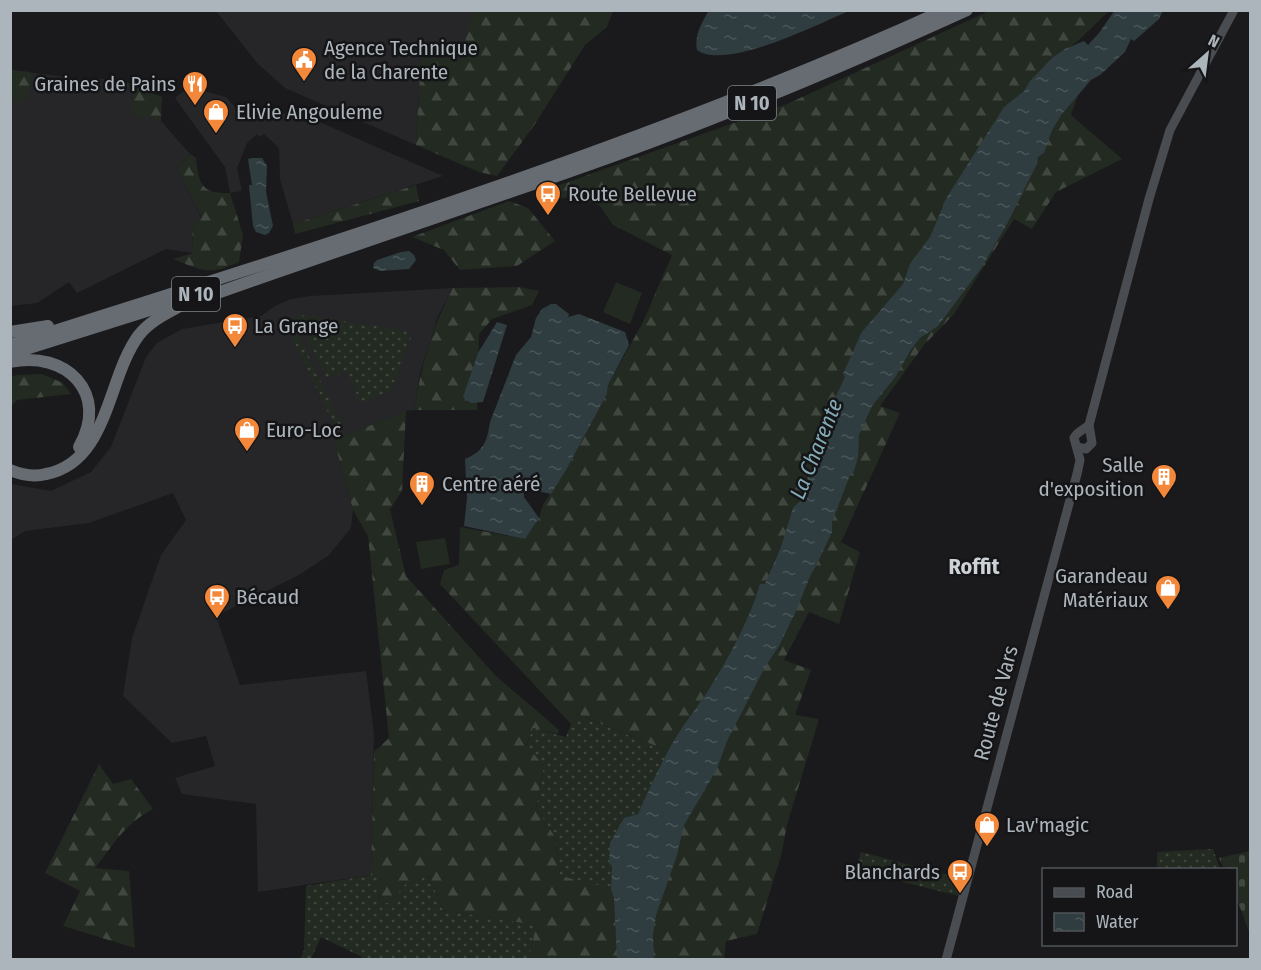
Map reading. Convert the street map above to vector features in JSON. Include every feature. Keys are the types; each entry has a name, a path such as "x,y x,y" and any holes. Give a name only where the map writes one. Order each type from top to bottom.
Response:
{"highway":[{"name":"N 10","path":"10,354 483,201 526,181 847,54 945,10"},
{"name":"N 10","path":"10,345 470,196 637,147 776,93 967,10"},
{"path":"10,470 39,476 67,468 77,460 98,429 129,351 140,334 153,321 180,306 382,235"},
{"path":"10,332 47,326 173,292"},
{"path":"10,362 34,359 65,368 83,387 90,411 86,436 79,448 60,464 36,469 10,462"}],"main road":[{"path":"1087,430 1078,432 1075,436 1074,442 1080,451 1092,443 1087,430 1149,199 1170,130 1234,10"},
{"name":"Route de Vars","path":"946,960 1077,474 1080,451"}],"shaded area":[{"path":"216,11 472,11 461,61 421,54 416,145 285,88 258,64"},
{"path":"11,70 89,80 130,89 133,96 153,117 154,122 161,121 190,154 177,169 202,219 192,224 193,253 166,249 77,293 69,282 37,303 11,306"},
{"path":"189,87 226,97 239,112 246,116 254,118 277,112 315,120 443,176 293,224 280,179 279,148 264,134 260,137 257,134 247,143 237,168 242,191 230,193 225,167 175,98"},
{"path":"453,288 438,316 420,373 414,410 406,411 334,440 353,510 351,528 328,556 297,576 216,616 240,685 366,671 374,735 371,875 258,892 256,804 182,794 175,778 215,766 206,736 172,743 123,696 132,638 161,555 186,520 173,493 89,523 25,531 11,540 11,484 51,491 91,472 111,447 146,357 157,343 182,329 261,316 291,299"}],"green space":[{"path":"472,10 613,11 607,27 585,45 533,127 497,176 479,172 416,145 421,54 461,60"},
{"path":"989,11 1109,11 1065,51 1079,93 1071,115 1122,159 1056,192 1032,229 1014,219 954,314 924,345 880,406 900,413 841,542 860,552 839,624 809,612 784,660 811,670 795,715 819,719 757,934 726,941 724,959 529,959 536,925 443,910 429,876 406,884 400,891 395,904 379,902 381,877 371,875 374,752 389,738 368,536 353,510 334,440 406,411 402,491 390,509 406,576 495,675 559,730 558,734 533,728 526,745 544,766 536,808 555,837 560,876 618,890 676,754 576,714 572,725 440,584 444,570 459,565 460,527 525,539 539,518 543,505 566,470 607,394 608,385 642,324 672,255 613,225 600,206 575,196 551,200 537,193 787,104"},
{"path":"11,70 29,72 32,79 25,100 17,103 11,98"},
{"path":"94,78 137,84 162,97 161,121 154,122 153,117 133,117 133,96 130,89 89,80"},
{"path":"190,154 196,158 198,175 203,186 213,192 230,193 243,235 239,262 220,269 199,269 173,259 193,253 192,224 202,218 177,169"},
{"path":"416,185 419,201 295,234 293,224"},
{"path":"509,201 528,208 555,241 517,266 460,270 444,250 412,237"},
{"path":"616,282 642,293 630,324 603,312"},
{"path":"519,287 539,291 532,305 492,319 479,334 477,410 414,410 428,348 453,288"},
{"path":"304,315 407,331 411,338 391,391 361,403 346,371 327,379 302,325 296,329 343,429 337,431 288,329 290,319"},
{"path":"42,374 63,383 71,394 17,400 11,407 11,377"},
{"path":"445,538 450,564 421,569 416,542"},
{"path":"575,714 676,754 618,890 560,877 555,837 536,808 544,766 526,746 533,728 566,737"},
{"path":"99,764 113,784 131,779 153,809 126,828 95,868 129,871 135,948 63,926 80,891 45,873"},
{"path":"1213,849 1220,868 1157,868 1157,852"},
{"path":"1250,851 1250,934 1237,900 1237,868 1224,868 1219,858"},
{"path":"861,852 963,879 959,896 855,870"},
{"path":"371,875 381,876 379,901 398,892 408,881 429,876 443,910 536,925 529,959 362,959 321,937 311,959 300,960 304,950 306,886"}],"water":[{"path":"709,10 849,11 772,43 729,55 711,55 697,50 696,45 699,29"},
{"path":"1115,10 1163,11 1159,19 1134,41 1131,39 1125,52 1100,75 1091,80 1062,114 1052,130 1044,153 1038,157 1037,164 1007,224 982,267 938,326 920,338 896,376 872,406 859,435 858,457 832,522 832,532 779,646 765,667 727,741 717,769 684,825 677,855 656,915 653,935 654,959 617,959 614,897 611,890 612,866 609,863 610,843 624,818 638,814 672,744 708,691 730,653 744,626 760,584 765,584 781,547 793,508 801,500 827,415 845,377 843,374 861,333 903,284 910,264 930,237 947,197 1004,107 1024,91 1030,81 1052,58 1065,49 1084,41 1088,45"},
{"path":"262,158 267,166 266,192 273,226 265,235 256,232 253,226 249,185 252,185 248,159"},
{"path":"409,251 416,260 409,269 380,271 373,268 377,260"},
{"path":"556,304 569,314 568,317 579,314 625,332 629,345 608,385 607,394 551,494 524,488 524,497 539,518 525,539 464,526 467,498 465,459 484,445 490,422 516,355 531,337 536,318 542,309"},
{"path":"497,322 507,325 483,402 471,403 463,397 478,353"}],"place":[{"name":"Agence Technique de la Charente","path":"304,83"},
{"name":"Graines de Pains","path":"195,107"},
{"name":"Elivie Angouleme","path":"216,135"},
{"name":"Route Bellevue","path":"548,217"},
{"name":"La Grange","path":"235,349"},
{"name":"Euro-Loc","path":"247,453"},
{"name":"Salle d'exposition","path":"1164,500"},
{"name":"Centre aéré","path":"422,507"},
{"name":"Garandeau Matériaux","path":"1168,611"},
{"name":"Bécaud","path":"217,620"},
{"name":"Lav'magic","path":"987,848"},
{"name":"Blanchards","path":"960,895"}],"district":[{"name":"Roffit","path":"974,566"}],"water label":[{"name":"La Charente","path":"816,449"}]}
